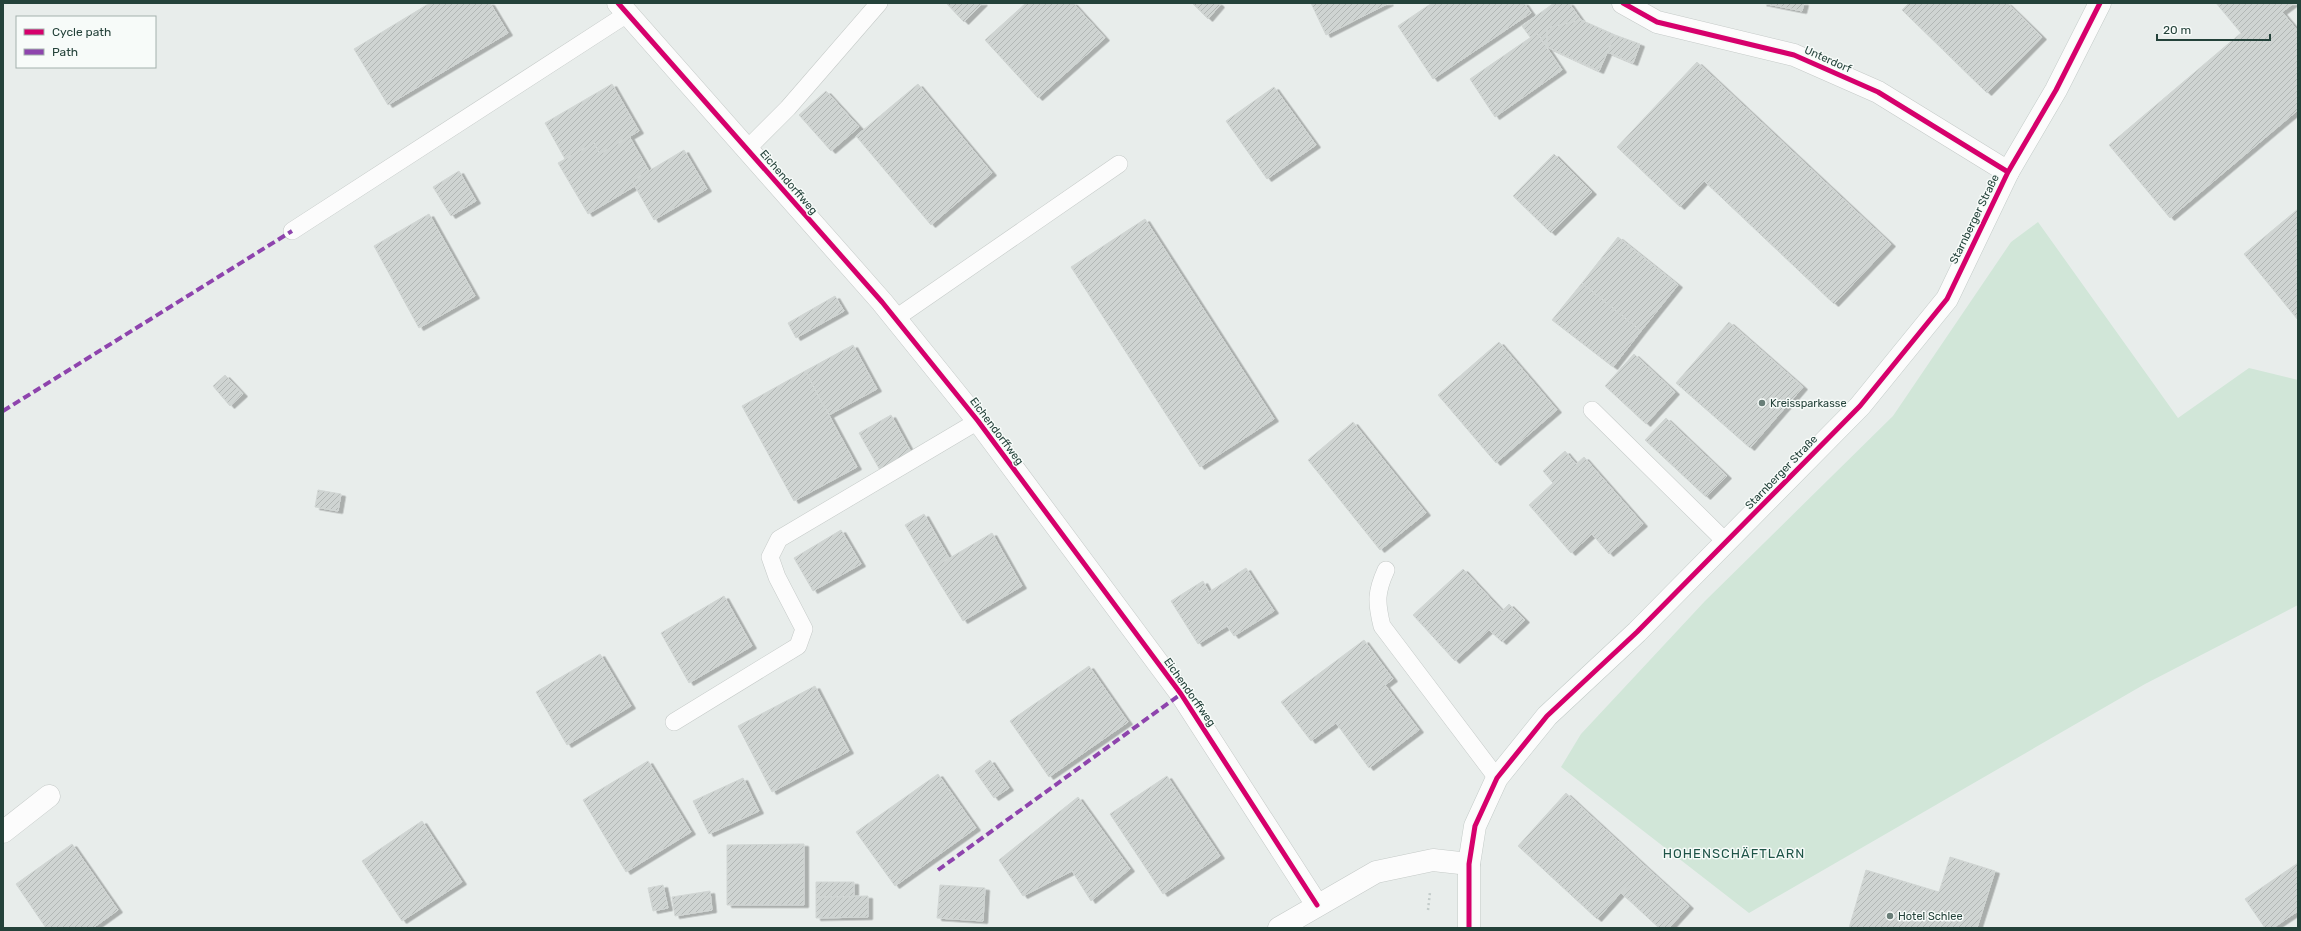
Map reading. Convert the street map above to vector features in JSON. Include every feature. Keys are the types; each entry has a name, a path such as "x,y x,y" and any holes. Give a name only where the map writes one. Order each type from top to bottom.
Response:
{"street":[{"name":"Unterdorf","path":"1623,3 1657,22 1794,55 1878,92 2008,172"},
{"name":"Starnberger Straße","path":"1469,928 1469,864 1475,826 1496,778 1547,716 1637,632 1860,406 1947,299 2008,172 2056,90 2100,3"},
{"name":"Eichendorffweg","path":"628,7 747,149 896,318 978,421 1181,694 1317,905"},
{"path":"3,832 49,796"},
{"path":"1279,928 1376,872 1433,860 1469,864"}],"lane":[{"path":"747,149 788,108 878,3"},
{"path":"292,231 628,7"},
{"path":"896,318 1119,164"},
{"path":"1592,410 1726,542"},
{"path":"674,722 798,646 804,629 776,577 770,557 779,539 978,421"},
{"path":"1386,570 1378,587 1377,604 1382,626 1496,778"}],"green space":[{"path":"2038,222 2178,418 2249,368 2298,380 2298,605 2145,684 1749,913 1561,767 1581,734 1705,601 1893,416 2011,242"}],"building":[{"path":"430,3 490,3 508,33 388,105 354,49"},
{"path":"946,3 983,3 964,22"},
{"path":"1026,3 1073,3 1105,38 1038,98 985,40"},
{"path":"1192,3 1218,3 1220,5 1208,19"},
{"path":"1311,3 1389,3 1326,35"},
{"path":"1432,3 1524,3 1531,13 1433,79 1398,26"},
{"path":"1554,3 1569,3 1581,20 1547,28 1547,47 1537,33 1530,37 1522,26"},
{"path":"1762,3 1804,3 1802,11"},
{"path":"1909,3 2007,3 2042,37 1987,93 1902,10"},
{"path":"2216,3 2294,3 2282,12 2298,31 2298,110 2170,218 2109,145 2241,33"},
{"path":"1581,20 1615,35 1599,71 1547,47 1547,28"},
{"path":"1537,33 1562,70 1495,117 1470,79"},
{"path":"1615,35 1640,44 1633,63 1607,52"},
{"path":"1697,62 1891,244 1834,304 1704,181 1680,207 1617,147"},
{"path":"612,84 639,131 600,154 594,143 565,159 545,123"},
{"path":"918,84 992,173 931,225 856,136"},
{"path":"1274,87 1316,145 1267,179 1226,121"},
{"path":"826,91 859,127 831,151 799,115"},
{"path":"629,136 649,171 632,181 635,186 588,214 558,163 594,143 600,154"},
{"path":"684,150 707,189 654,220 632,181"},
{"path":"1554,154 1592,192 1551,233 1513,196"},
{"path":"459,171 476,201 451,216 433,187"},
{"path":"2298,209 2298,320 2244,254"},
{"path":"429,214 475,296 419,328 374,246"},
{"path":"1145,219 1274,419 1200,467 1071,267"},
{"path":"1618,237 1678,285 1641,331 1582,283"},
{"path":"1582,283 1641,331 1613,367 1552,320"},
{"path":"835,296 844,311 796,338 788,323"},
{"path":"1729,322 1803,387 1750,448 1676,383"},
{"path":"1499,342 1557,410 1496,463 1438,395"},
{"path":"853,345 877,389 829,415 805,371"},
{"path":"1634,354 1675,392 1646,424 1605,386"},
{"path":"805,371 857,467 794,501 742,406"},
{"path":"225,375 243,394 230,406 213,386"},
{"path":"891,415 911,452 880,470 859,433"},
{"path":"1666,418 1727,476 1706,497 1645,440"},
{"path":"1353,422 1426,513 1380,550 1308,460"},
{"path":"1565,451 1576,464 1584,457 1643,524 1609,554 1592,534 1571,553 1529,505 1553,483 1543,471"},
{"path":"318,490 341,494 338,511 315,507"},
{"path":"924,514 949,558 931,569 905,525"},
{"path":"841,530 861,564 813,591 794,558"},
{"path":"992,533 1022,586 963,621 931,569"},
{"path":"1246,568 1274,611 1234,636 1227,626 1198,644 1171,601 1203,581 1209,592"},
{"path":"1463,569 1502,611 1509,604 1525,620 1502,642 1489,630 1455,661 1413,615"},
{"path":"724,596 752,646 689,683 661,633"},
{"path":"1364,640 1393,679 1385,685 1419,730 1369,768 1336,723 1311,741 1281,702"},
{"path":"600,654 631,706 567,745 536,692"},
{"path":"1089,666 1128,722 1049,777 1010,721"},
{"path":"815,686 849,751 772,792 738,726"},
{"path":"990,760 1009,788 994,798 975,771"},
{"path":"648,761 691,832 626,872 583,800"},
{"path":"938,774 976,828 895,886 856,832"},
{"path":"1167,776 1220,856 1163,894 1110,814"},
{"path":"743,778 759,811 709,834 693,801"},
{"path":"1566,793 1645,866 1597,919 1518,846"},
{"path":"1078,797 1130,869 1091,901 1072,871 1023,896 999,860"},
{"path":"422,821 462,882 402,921 362,861"},
{"path":"72,844 118,910 93,928 46,928 16,884"},
{"path":"804,844 804,905 727,905 727,845"},
{"path":"1950,857 1995,871 1977,928 1849,928 1866,870 1939,892"},
{"path":"2298,863 2298,911 2273,928 2265,928 2245,899"},
{"path":"1645,866 1689,906 1669,928 1659,928 1621,893"},
{"path":"816,882 854,882 854,897 816,897"},
{"path":"663,885 668,908 653,911 648,888"},
{"path":"940,885 985,888 983,921 937,918"},
{"path":"710,891 712,910 675,916 672,897"},
{"path":"868,896 868,917 816,918 816,897"}],"marked path":[{"path":"3,411 292,231"},
{"path":"938,870 1181,694"}],"cycle path":[{"path":"618,3 882,302 978,421 1181,694 1317,905"},
{"path":"1623,3 1657,22 1794,55 1878,92 2008,172"},
{"path":"1469,928 1469,864 1475,826 1497,778 1547,716 1637,632 1860,406 1947,299 2008,172 2056,90 2100,3"}],"place":[{"name":"Kreissparkasse","path":"1762,403"},
{"name":"Hotel Schlee","path":"1890,916"}],"district":[{"name":"HOHENSCHÄFTLARN","path":"1734,853"}]}
